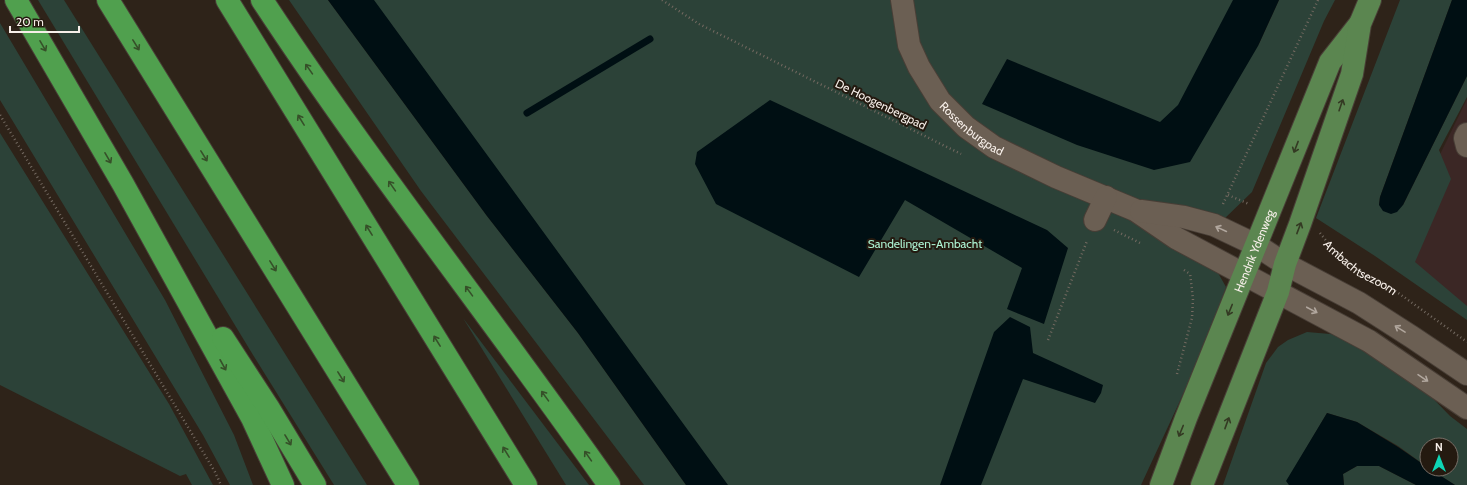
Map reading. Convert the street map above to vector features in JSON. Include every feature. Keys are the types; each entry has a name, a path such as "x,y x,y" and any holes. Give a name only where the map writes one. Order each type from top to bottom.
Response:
{"highway":[{"path":"16,0 123,184 252,418 283,485"},
{"path":"108,0 408,485"},
{"path":"227,0 526,485"},
{"path":"262,0 295,50 609,485"},
{"path":"123,184 268,407 315,485"}],"main road":[{"name":"Hendrik Ydenweg","path":"1202,485 1278,292 1284,264 1300,224 1352,74 1360,24 1370,0"},
{"name":"Hendrik Ydenweg","path":"1161,485 1180,431 1330,62 1360,24"}],"street":[{"name":"Rossenburgpad","path":"902,0 909,45 919,67 940,101 966,127 994,147 1056,177 1135,210 1176,238 1278,292"},
{"path":"1467,134 1465,138 1467,146"},
{"path":"1095,220 1106,197"},
{"name":"Rossenburgpad","path":"1135,210 1184,217 1214,225 1256,245 1284,264"},
{"path":"1284,264 1359,303 1412,336 1467,374"},
{"path":"1278,292 1369,341 1467,408"}],"path":[{"name":"De Hoogenbergpad","path":"662,0 699,24 968,157"},
{"path":"1270,212 1228,195 1318,0"},
{"path":"0,115 215,472 221,485"},
{"path":"1048,340 1095,220"},
{"name":"Ambachtsezoom","path":"1300,224 1320,233 1332,248 1359,271 1387,285 1467,342"},
{"path":"1175,379 1192,318 1193,299 1190,274"}],"shaded area":[{"path":"328,0 374,0 728,485 686,485 578,333 487,216"},
{"path":"1233,0 1279,0 1258,46 1190,162 1154,170 1077,145 982,104 1007,59 1160,122 1178,105"},
{"path":"1452,0 1467,0 1467,76 1403,205 1397,212 1391,214 1383,211 1379,205 1380,197"},
{"path":"1467,99 1467,318 1392,253"},
{"path":"770,100 1047,230 1068,248 1044,324 1007,309 1022,268 905,200 859,277 716,204 695,164 697,152"},
{"path":"1010,317 1030,327 1033,353 1103,385 1101,393 1095,403 1023,379 981,485 940,485 994,332"},
{"path":"1327,413 1357,422 1419,461 1419,477 1442,477 1455,485 1416,485 1379,466 1357,466 1343,474 1344,485 1289,485 1286,481"}],"green space":[{"path":"38,0 64,0 367,485 334,485 250,350"},
{"path":"289,0 328,0 487,216 578,333 686,485 644,485 421,191"},
{"name":"Sandelingen-Ambacht","path":"360,0 1268,0 1258,46 1279,0 1335,0 1324,21 1252,192 1223,220 1192,210 1179,246 1213,264 1226,287 1210,336 1141,485 702,485"},
{"path":"1400,0 1452,0 1380,197 1379,205 1403,205 1467,76 1467,97 1439,150 1451,179 1415,262 1467,306 1467,320 1375,256 1316,218"},
{"path":"0,23 165,300 234,435 253,485 230,485 203,435 0,100"},
{"path":"0,133 169,404 213,485 192,485 186,474 180,476 0,385"},
{"path":"463,318 589,485 566,485"},
{"path":"1307,332 1342,335 1416,381 1450,416 1467,429 1467,485 1455,485 1442,477 1459,477 1459,437 1419,437 1419,461 1398,446 1357,422 1327,413 1287,481 1289,485 1223,485 1266,363 1278,347 1288,340"},
{"path":"1357,466 1379,466 1416,485 1344,485 1343,474"}],"waterway":[{"path":"527,113 650,39"}]}
